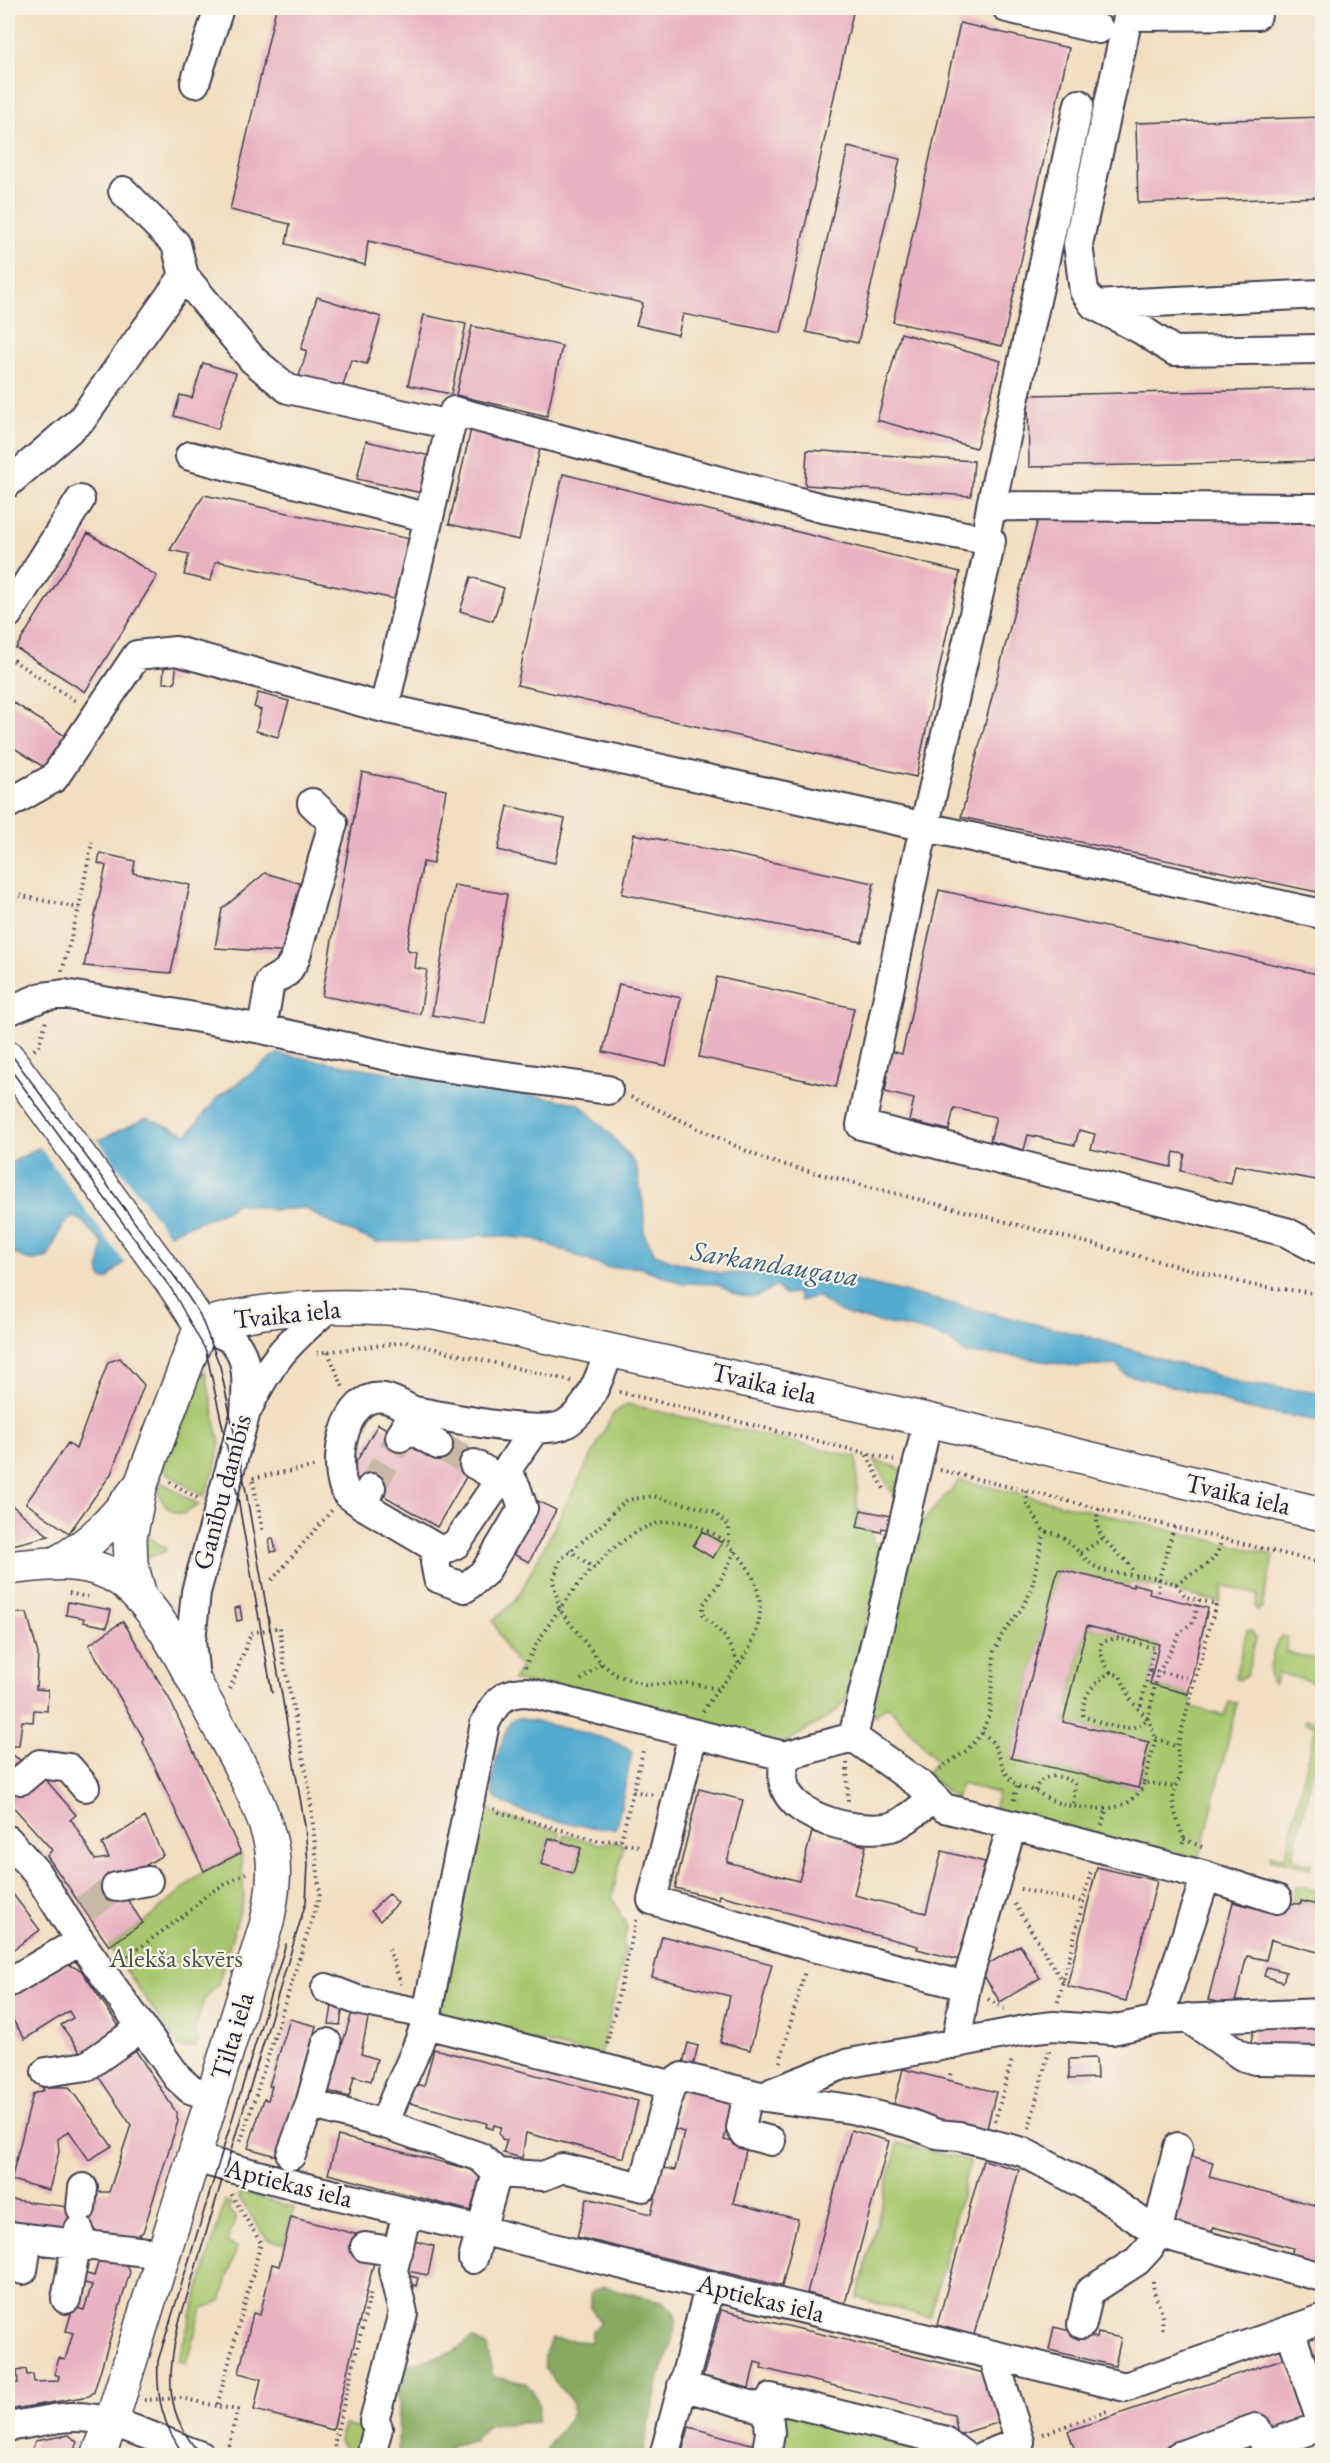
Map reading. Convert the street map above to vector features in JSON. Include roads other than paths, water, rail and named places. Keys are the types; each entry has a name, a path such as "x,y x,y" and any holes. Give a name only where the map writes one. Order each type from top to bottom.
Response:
{"main road":[{"path":"18,1066 176,1287 201,1326 143,1478 130,1538 131,1564 141,1599"},
{"name":"Tvaika iela","path":"201,1326 237,1317 329,1307 381,1307 434,1312 928,1420 1323,1514"},
{"path":"59,1577 80,1550 100,1533 143,1478"},
{"path":"8,1568 59,1577 91,1566 122,1580 141,1599"},
{"name":"Tilta iela","path":"98,2456 111,2423 267,1922 274,1868 269,1838 261,1813 240,1766 195,1681 141,1599"}],"street":[{"path":"195,83 219,8"},
{"path":"1007,8 1099,29"},
{"path":"1258,8 1257,15 1129,12 1078,244 1084,291 1094,305 1142,330 1174,351 1323,348"},
{"path":"984,538 1079,104"},
{"path":"123,191 176,244 184,276 253,360 288,389 451,425"},
{"path":"8,483 82,419 184,276"},
{"path":"1094,305 1323,294"},
{"path":"384,708 454,411 822,508 991,541 924,826 861,1125 1286,1232 1323,1251"},
{"path":"190,456 429,518"},
{"path":"8,614 80,500"},
{"path":"991,506 1323,508"},
{"path":"9,798 54,778 136,655 176,651 384,708 1323,914"},
{"path":"262,1029 270,982 287,972 295,959 333,823 312,803"},
{"path":"8,1011 55,994 262,1029 435,1066 608,1090"},
{"path":"245,1415 265,1373 279,1353 329,1307"},
{"name":"Ganību dambis","path":"195,1681 191,1641 196,1592 245,1415 246,1386 243,1357 235,1343 221,1333 201,1326"},
{"path":"407,1425 534,1430 565,1424 586,1403 596,1387 610,1350"},
{"path":"438,1445 407,1425 383,1398 366,1401 354,1410 344,1436 338,1462 360,1495 393,1524 441,1551"},
{"path":"853,1737 928,1420"},
{"path":"474,1464 503,1475 516,1487 523,1508 485,1572 465,1588 438,1578 435,1562 441,1551 456,1544 503,1475 534,1430"},
{"path":"385,2124 395,2092 417,2052 420,2016 485,1723 495,1704 511,1692 526,1692 641,1737 784,1756 853,1737"},
{"path":"853,1737 928,1792 944,1808 1097,1846 1206,1876 1277,1899"},
{"path":"690,1745 651,1900 812,1947 966,1986"},
{"path":"784,1756 784,1786 798,1805 814,1818 869,1829 893,1826 928,1792"},
{"path":"21,1780 40,1764 69,1768 85,1787"},
{"path":"956,2044 966,1986 1000,1885 1012,1825"},
{"path":"8,1840 77,1924 103,1973 183,2084 201,2094 213,2097"},
{"path":"1158,2020 1206,1876"},
{"path":"116,1887 148,1881"},
{"path":"8,1983 77,1924"},
{"path":"326,1988 357,2000 670,2085"},
{"path":"771,2141 745,2134 741,2128 762,2094 845,2064 1054,2026 1112,2030 1158,2020 1323,2013"},
{"path":"1188,2019 1242,2056 1256,2060 1323,2061"},
{"path":"46,2072 87,2066 142,2027"},
{"path":"291,2155 310,2104 327,2043"},
{"path":"310,2104 385,2124 480,2157 497,2173 543,2176 562,2168 644,2187 670,2085 682,2076 762,2094 851,2109 911,2124 937,2134 1023,2152 1088,2187 1153,2240 1323,2277"},
{"path":"1082,2324 1089,2292 1137,2261 1153,2240 1178,2147"},
{"name":"Aptiekas iela","path":"194,2158 1125,2387 1323,2319"},
{"path":"472,2259 497,2173"},
{"path":"371,2456 378,2428 374,2421 403,2313 393,2270 379,2249 407,2212"},
{"path":"66,2299 80,2218"},
{"path":"23,2270 18,2237 80,2218 164,2254"},
{"path":"664,2456 710,2285"},
{"path":"1179,2456 1256,2428 1265,2446 1323,2425 1290,2330"},
{"path":"983,2456 1022,2449 993,2355"},
{"path":"682,2386 768,2410"},
{"path":"766,2456 770,2433 768,2410 771,2398 943,2440 964,2456"},
{"path":"8,2427 74,2417 111,2423 201,2456"}],"water":[{"path":"277,1054 578,1103 613,1137 636,1165 644,1210 644,1233 655,1254 673,1261 719,1273 769,1274 781,1269 846,1278 1089,1337 1245,1384 1322,1393 1322,1421 1234,1407 1219,1398 1125,1374 1116,1365 1079,1367 1007,1355 966,1354 951,1342 933,1334 851,1315 833,1308 818,1296 800,1301 797,1293 784,1294 776,1286 756,1297 739,1296 716,1284 682,1283 639,1267 607,1268 535,1239 481,1235 463,1240 376,1242 330,1223 305,1208 273,1210 238,1203 153,1242 136,1253 108,1279 102,1279 99,1270 103,1244 81,1220 73,1217 63,1225 48,1257 30,1261 8,1250 8,1165 38,1148 101,1139 147,1118 188,1134 217,1098"},
{"path":"518,1718 597,1736 625,1747 632,1753 616,1828 589,1827 550,1820 513,1808 500,1801 493,1793 494,1768 510,1721"}],"tunnel":[{"path":"371,1488 400,1437"},
{"path":"438,1445 474,1464"},
{"path":"84,1909 116,1887"}],"tram line":[{"path":"8,1050 180,1284 200,1315 220,1366 243,1475 305,1826 308,1864 306,1902 174,2345 171,2378 175,2410 181,2425 202,2456"},
{"path":"8,1066 172,1290 206,1351 237,1493 272,1693"},
{"path":"185,2456 171,2434 162,2411 158,2387 158,2361 286,1944"}],"water label":[{"name":"Sarkandaugava","path":"775,1263"}],"park label":[{"name":"Alekša skvērs","path":"176,1958"}]}
